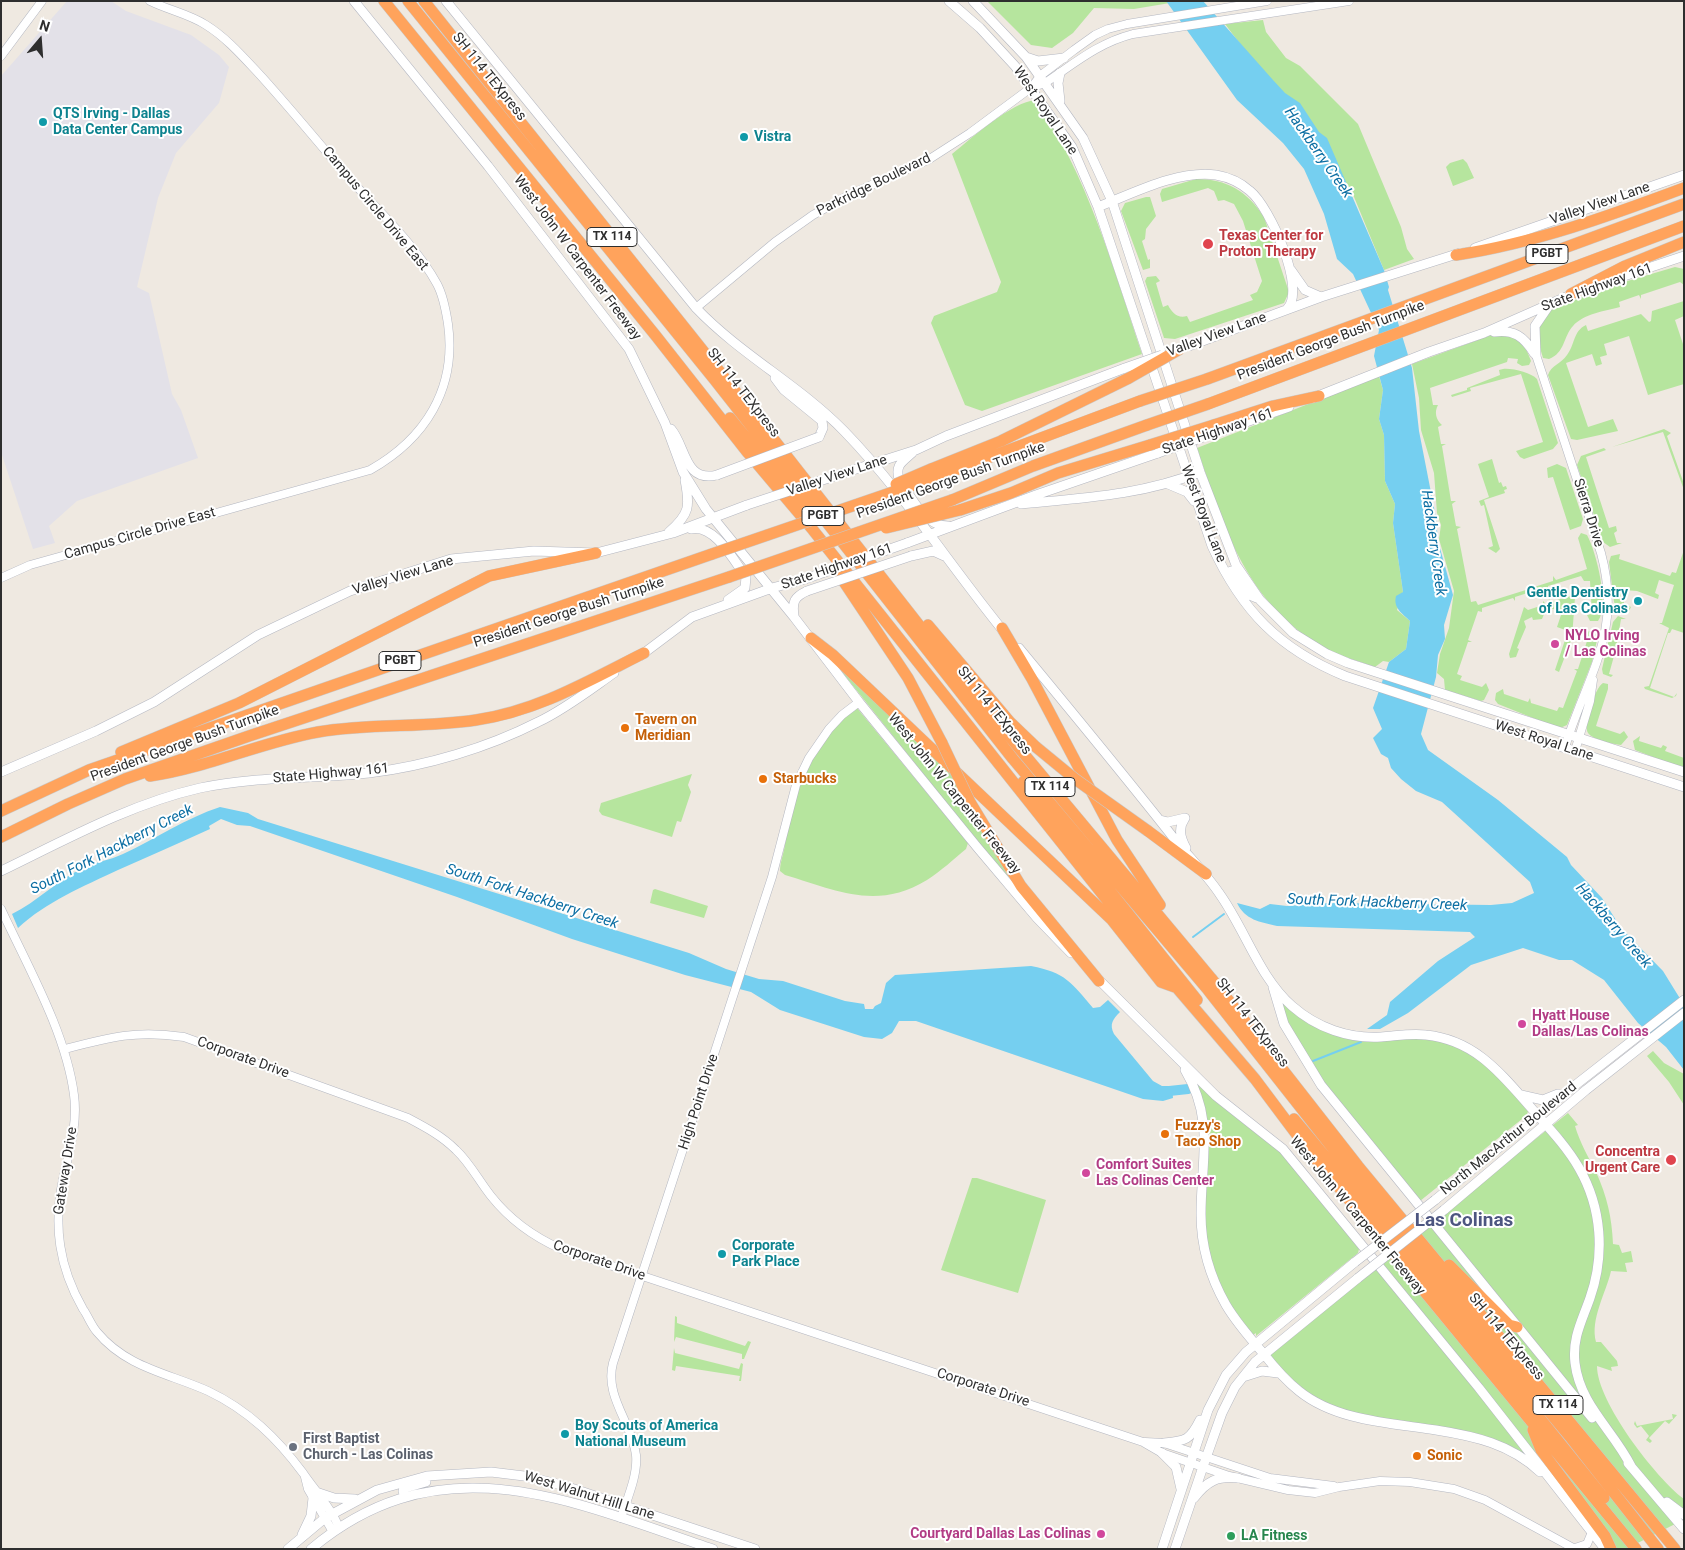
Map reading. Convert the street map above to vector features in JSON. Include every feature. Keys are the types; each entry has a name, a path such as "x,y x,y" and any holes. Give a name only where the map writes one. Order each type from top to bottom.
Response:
{"highway":[{"name":"West John W Carpenter Freeway","path":"384,1 656,336 748,453 813,530 1177,988 1255,1079 1309,1151 1636,1549"},
{"name":"SH 114 TEXpress","path":"408,1 714,379 1013,759 1208,990 1392,1224 1570,1438 1658,1549"},
{"name":"TX 114","path":"424,1 772,436 882,580 1020,752 1111,857 1211,978 1358,1166 1675,1549"},
{"path":"453,38 457,53 546,171"},
{"path":"1456,255 1500,248 1582,225 1684,188"},
{"name":"President George Bush Turnpike","path":"1,811 88,770 863,502 932,474 1207,380 1684,204"},
{"name":"President George Bush Turnpike","path":"6,835 126,779 258,732 729,577 952,500 1033,466 1208,404 1684,226"},
{"path":"1571,294 1624,266 1684,242"},
{"name":"SH 114 TEXpress","path":"656,336 667,341 778,476 1238,1052 1448,1304 1645,1549"},
{"path":"932,474 1001,441 1127,373 1184,348"},
{"path":"845,536 903,525 960,510 1011,493 1058,473 1154,449 1212,430 1274,406 1319,396"},
{"path":"813,530 844,583 908,678 970,802 1021,886 1099,981"},
{"path":"88,770 130,747 240,702 489,576 596,553"},
{"path":"882,580 897,589 1010,722 1036,747 1075,779 1206,874"},
{"path":"1002,628 1032,679 1117,840 1146,887 1204,961 1211,978"},
{"path":"811,638 833,655 1112,920 1161,982 1177,988"},
{"path":"126,779 168,774 254,748 319,732 454,722 494,717 540,703 592,680 644,653"},
{"path":"1358,1166 1385,1191 1450,1266 1509,1325 1517,1327"},
{"path":"1529,1419 1541,1450 1606,1536 1611,1549"},
{"path":"1570,1438 1652,1520"}],"main road":[{"name":"West John W Carpenter Freeway","path":"354,1 488,166 606,317 629,349 665,423 683,472 713,518 772,588 859,702 1037,918 1216,1096 1283,1148 1605,1549"},
{"path":"446,1 696,308 716,327 770,371 816,404 873,464 1002,628 1206,874 1235,916 1272,984 1286,1000 1304,1015 1337,1032 1371,1037 1428,1035 1463,1045 1494,1066 1538,1115 1580,1169 1591,1194 1598,1224 1598,1269 1575,1337 1575,1363 1578,1381 1586,1400 1624,1451 1631,1466"},
{"name":"West Royal Lane","path":"949,1 992,40 1032,87 1072,147 1098,207 1197,505 1218,560 1247,606 1279,640 1320,666 1684,787"},
{"name":"West Royal Lane","path":"973,1 1026,58 1083,138 1112,201 1200,472 1236,565 1260,600 1294,633 1327,654 1375,672 1684,772"},
{"path":"1026,58 1052,61 1064,58"},
{"path":"1060,73 1058,95 1062,106"},
{"path":"1098,207 1184,176 1202,174 1229,179 1251,192 1264,206 1272,220 1290,269 1294,298 1292,304 1287,309"},
{"name":"Valley View Lane","path":"1184,348 1321,297 1456,255 1684,175"},
{"name":"State Highway 161","path":"1319,396 1429,352 1484,334 1571,294 1684,256"},
{"path":"1290,269 1305,290 1321,297"},
{"path":"1536,355 1534,332 1538,318 1547,307 1557,300"},
{"path":"1484,334 1513,332 1524,339 1536,355"},
{"path":"665,423 674,433 690,467 698,475 708,478 819,437 823,428 822,421 784,390 770,371"},
{"name":"Valley View Lane","path":"1,772 96,731 154,702 258,635 350,591 451,559 526,552 596,553 670,534 747,505 916,450 946,436 1127,373"},
{"name":"State Highway 161","path":"1,870 125,813 178,793 254,780 368,773 394,769 478,747 540,722 644,653 692,617 1011,506 1052,488 1154,449"},
{"path":"916,450 899,463 897,472 899,479 927,519 939,526 955,526"},
{"path":"670,534 681,521 688,508 683,472"},
{"path":"1011,506 1119,494 1168,484 1200,472"},
{"path":"1168,484 1187,492 1197,505"},
{"path":"670,534 696,528 709,532 746,577 746,585 743,590 720,606"},
{"path":"794,616 796,596 807,591 911,556 933,551 944,556"},
{"path":"1218,560 1228,566 1247,594 1260,600"},
{"path":"1160,820 1168,822 1185,818 1181,824 1180,833 1190,856"},
{"path":"1,861 17,863"},
{"path":"1272,984 1275,1000 1284,1024 1322,1085 1517,1327 1684,1529"},
{"name":"North MacArthur Boulevard","path":"1162,1549 1208,1410 1226,1375 1255,1344 1538,1115 1684,1000"},
{"name":"North MacArthur Boulevard","path":"1176,1549 1204,1462 1226,1404 1242,1377 1264,1355 1444,1210 1567,1106 1684,1013"},
{"path":"1567,1106 1575,1093 1592,1079 1614,1056"},
{"path":"1180,1062 1198,1094 1203,1114 1205,1133 1201,1215 1207,1256 1215,1283 1226,1305 1279,1374 1300,1392 1337,1412 1370,1420 1480,1438 1496,1444 1534,1467 1560,1491"},
{"path":"1519,1094 1534,1099 1548,1099 1578,1083"},
{"path":"1242,1377 1262,1371 1279,1374"},
{"path":"1181,1492 1176,1467 1163,1448 1188,1438 1208,1410"},
{"name":"West Walnut Hill Lane","path":"288,1549 329,1515 357,1498 405,1481 491,1472 524,1476 562,1485 755,1549"},
{"path":"405,1497 403,1491 405,1488 448,1475"},
{"path":"1190,1504 1209,1481 1225,1477 1238,1478"},
{"path":"1645,1482 1684,1515"},
{"name":"West Walnut Hill Lane","path":"311,1549 365,1511 405,1497 449,1488 484,1486 538,1493 713,1549"},
{"path":"300,1539 311,1516 316,1495 341,1500 357,1498"}],"street":[{"path":"1,56 42,1"},
{"name":"Campus Circle Drive East","path":"1,578 30,565 370,470 400,451 414,438 434,409 448,373 449,333 446,311 438,285 416,255 290,108 238,51 206,25 150,1"},
{"name":"Parkridge Boulevard","path":"1043,80 1064,58 1095,35 1127,24 1267,1"},
{"name":"Parkridge Boulevard","path":"696,308 775,242 809,218 851,194 928,160 970,133 1032,87 1060,73 1078,58 1114,39 1348,1"},
{"name":"Sierra Drive","path":"1536,355 1601,553 1607,582 1606,627 1594,675 1590,702 1575,751"},
{"name":"Sierra Drive","path":"1565,748 1581,698 1594,675"},
{"name":"High Point Drive","path":"621,1518 634,1472 636,1452 616,1399 610,1376 775,868 796,786 809,758 829,729 842,715 859,702"},
{"name":"Gateway Drive","path":"1,909 65,1049 75,1097 73,1136 59,1202 57,1230 64,1268 71,1287 97,1332 123,1354 148,1370 208,1391 247,1414 274,1438 304,1475 308,1489 316,1495 336,1530"},
{"name":"Corporate Drive","path":"65,1049 134,1033 156,1033 184,1037 408,1118 426,1128 456,1150 498,1203 517,1223 542,1240 561,1249 1204,1462 1290,1482 1339,1487"},
{"name":"Corporate Drive","path":"1204,1462 1238,1478 1288,1490 1315,1493 1339,1487 1390,1481 1438,1485 1485,1500 1575,1549 1587,1544 1592,1532"},
{"path":"1288,1490 1290,1482"}],"shaded area":[{"path":"67,1 111,1 126,11 191,35 219,55 229,67 219,103 176,153 158,198 137,287 149,293 172,394 181,410 198,458 77,501 49,526 55,543 33,549 1,452 1,76"}],"green space":[{"path":"987,1 1182,1 1134,9 1094,8 1073,33 1052,48 1031,45"},
{"path":"1263,20 1266,32 1286,58 1300,66 1358,124 1401,227 1407,249 1414,259 1384,270 1352,192 1225,24"},
{"path":"1036,100 1054,129 1085,191 1098,223 1142,354 982,411 965,405 931,323 934,316 997,292 1001,282 952,154 1004,114 1026,102"},
{"path":"1463,159 1474,178 1453,186 1446,167 1450,163"},
{"path":"1196,179 1227,184 1251,200 1264,217 1289,292 1284,303 1175,339 1164,338 1145,281 1147,277 1156,276 1160,281 1156,283 1163,307 1168,305 1176,315 1181,317 1187,316 1190,322 1253,300 1250,295 1257,292 1262,281 1243,221 1234,204 1224,200 1218,201 1214,191 1208,188 1162,202 1160,194 1162,189"},
{"path":"1150,197 1156,216 1146,229 1145,239 1142,241 1148,260 1150,259 1150,268 1143,270 1121,211 1125,203"},
{"path":"1675,267 1684,269 1684,285 1680,282 1641,295 1641,299 1639,295 1619,302 1620,307 1582,319 1570,330 1558,353 1549,359 1543,358 1536,334 1549,310 1614,285"},
{"path":"1684,301 1684,316 1675,320 1684,347 1684,384 1648,395 1629,336 1604,344 1607,355 1600,357 1602,364 1596,366 1592,354 1566,363 1588,427 1613,419 1618,431 1577,440 1571,439 1548,375 1551,369 1562,361 1570,351 1576,334 1586,325 1588,331 1641,314 1649,322 1651,321 1652,311"},
{"path":"1497,333 1509,335 1523,344 1531,361 1529,365 1522,366 1517,363 1518,359 1508,358 1507,362 1430,388 1433,405 1438,405 1436,410 1437,418 1442,425 1438,427 1441,444 1446,444 1442,446 1451,501 1456,501 1452,504 1456,526 1461,527 1457,529 1471,602 1476,601 1478,605 1529,589 1528,584 1531,588 1553,581 1553,576 1556,580 1587,569 1578,538 1581,533 1587,535 1598,565 1603,603 1598,621 1590,621 1587,615 1592,614 1590,581 1584,581 1581,576 1548,586 1548,590 1546,587 1515,597 1515,601 1513,598 1482,608 1482,612 1478,611 1468,640 1472,642 1468,642 1457,674 1462,676 1460,680 1482,687 1486,683 1489,690 1484,700 1481,701 1445,690 1444,679 1437,673 1440,654 1449,628 1454,591 1439,539 1441,525 1437,513 1434,473 1421,430 1419,398 1412,364"},
{"path":"1499,370 1522,371 1537,379 1558,443 1553,449 1524,459 1516,451 1543,442 1521,374 1470,388 1471,391 1452,397 1451,395 1500,375"},
{"path":"1379,376 1383,390 1379,419 1384,435 1385,481 1395,504 1393,523 1403,592 1397,610 1410,621 1406,649 1389,662 1383,661 1375,667 1329,650 1315,642 1291,624 1270,604 1253,581 1239,556 1216,503 1197,448"},
{"path":"1664,429 1671,433 1667,436 1684,484 1684,490 1663,432 1612,447"},
{"path":"1604,448 1606,450 1586,457 1609,528 1616,526 1617,531 1614,533 1617,543 1622,543 1610,547 1603,542 1577,465 1581,456"},
{"path":"1492,459 1499,483 1501,482 1503,487 1506,486 1507,489 1504,490 1505,493 1484,500 1500,549 1496,553 1488,548 1493,546 1484,505 1481,506 1479,501 1489,497 1478,464"},
{"path":"1557,464 1566,468 1583,519 1581,526 1570,530 1553,477 1548,478 1547,468"},
{"path":"1684,550 1684,633 1672,629 1668,633 1650,688 1674,697 1645,689 1644,687 1649,686 1669,628 1659,623 1662,623 1674,585 1659,580 1655,593 1659,595 1658,599 1637,591 1624,590 1624,603 1631,607 1629,611 1616,606 1609,562 1611,556 1620,554 1619,559 1670,576 1672,572 1676,573"},
{"path":"1573,591 1579,596 1575,597 1572,638 1559,672 1555,670 1568,631 1557,627 1562,612 1547,607 1542,619 1533,620 1532,617 1524,621 1526,627 1517,648 1519,649 1516,657 1510,658 1509,654 1524,607 1528,610 1543,605 1543,601 1546,604 1548,603 1549,599 1551,602 1573,595"},
{"path":"1618,616 1626,619 1621,619 1616,649 1609,674 1613,675 1611,677 1603,674 1602,669 1613,622"},
{"path":"1592,630 1598,636 1592,662 1567,725 1560,728 1553,726 1498,704 1495,700 1496,693 1503,689 1504,694 1528,702 1530,698 1531,703 1557,711 1559,707 1563,708 1577,671 1574,669 1578,669 1588,638 1584,636 1585,633"},
{"path":"830,657 949,770 1051,930 1012,885"},
{"path":"1603,683 1608,684 1608,689 1596,726 1620,734 1624,731 1628,737 1621,745 1599,740 1588,733 1587,723 1591,707"},
{"path":"857,708 968,843 966,849 927,880 908,889 890,894 856,895 785,875 780,871 794,806 808,768 828,734 841,720"},
{"path":"1640,736 1639,741 1661,748 1663,745 1667,747 1665,751 1684,758 1684,769 1635,750 1633,741"},
{"path":"692,774 688,785 691,792 681,822 677,821 672,837 602,815 599,811 601,803"},
{"path":"655,889 708,906 704,918 650,903 653,890"},
{"path":"1277,995 1331,1032 1423,1036 1456,1045 1489,1065 1528,1111 1527,1115 1420,1201 1360,1129 1321,1078 1289,1024"},
{"path":"1653,1051 1664,1063 1684,1074 1684,1105 1669,1082 1647,1056"},
{"path":"1197,1084 1286,1156 1359,1249 1358,1253 1256,1336 1256,1333 1251,1334 1227,1300 1211,1262 1204,1225 1208,1122"},
{"path":"1568,1113 1578,1125 1575,1126 1579,1138 1596,1172 1606,1198 1613,1244 1619,1245 1622,1253 1631,1251 1633,1262 1625,1263 1627,1272 1611,1271 1597,1315 1595,1324 1596,1342 1601,1342 1617,1361 1618,1366 1611,1367 1612,1371 1597,1366 1600,1381 1617,1418 1630,1438 1672,1489 1684,1499 1684,1527 1679,1522 1626,1549 1613,1549 1573,1500 1520,1455 1495,1441 1349,1414 1301,1392 1266,1355"},
{"path":"972,1178 1046,1200 1018,1293 941,1270"},
{"path":"675,1316 677,1317 677,1323 745,1346 748,1341 751,1342 744,1359 742,1359 742,1354 676,1337 674,1342"},
{"path":"674,1348 675,1353 739,1369 741,1363 743,1364 741,1381 739,1381 740,1376 676,1366 675,1371 672,1370"},
{"path":"1672,1414 1677,1415 1669,1424 1665,1421 1649,1438 1652,1441 1650,1443 1646,1440 1649,1436 1641,1426 1637,1428 1634,1424 1635,1421 1637,1426 1673,1419"}],"water":[{"name":"Hackberry Creek","path":"1166,1 1203,1 1285,93 1300,103 1319,132 1327,138 1384,270 1389,287 1388,290 1412,368 1419,431 1436,518 1438,541 1453,595 1444,625 1445,639 1438,655 1436,677 1421,734 1428,750 1498,800 1567,857 1571,865 1602,898 1621,928 1663,971 1684,1005 1684,1070 1666,1047 1638,1023 1604,980 1572,960 1559,960 1523,948 1471,965 1408,1013 1380,1029 1367,1029 1387,1015 1390,1002 1438,961 1475,937 1470,932 1277,926 1249,917 1240,909 1237,903 1260,909 1270,904 1287,906 1329,903 1491,905 1512,903 1534,893 1530,882 1442,802 1416,791 1401,779 1391,768 1388,758 1381,754 1373,738 1382,729 1373,708 1389,662 1406,649 1410,621 1399,610 1395,600 1396,596 1403,592 1393,523 1395,504 1385,481 1384,435 1379,419 1383,390 1374,356 1379,330 1353,274 1337,259 1324,214 1304,169 1283,143 1237,100"},
{"path":"220,807 248,813 258,819 689,953 726,969 759,979 783,981 845,1001 864,1004 865,1009 873,1009 881,1003 886,983 895,975 1031,966 1043,969 1067,980 1093,1008 1100,1007 1108,1000 1120,1012 1112,1022 1114,1034 1153,1081 1162,1086 1172,1086 1173,1098 1163,1101 1143,1099 916,1021 899,1021 892,1033 882,1039 864,1037 780,1010 751,992 685,975 572,939 457,897 250,826 237,825 221,819 209,826 210,829 66,895 41,910 18,928 12,914 74,873 123,854 183,823"}],"waterway":[{"name":"South Fork Hackberry Creek","path":"1193,937 1224,914"},
{"name":"South Fork Hackberry Creek","path":"1313,1061 1361,1042"},
{"name":"South Fork Hackberry Creek","path":"1160,1092 1188,1089"}],"place":[{"name":"QTS Irving - Dallas Data Center Campus","path":"43,122"},
{"name":"Vistra","path":"744,137"},
{"name":"Texas Center for Proton Therapy","path":"1208,244"},
{"name":"Gentle Dentistry of Las Colinas","path":"1638,601"},
{"name":"NYLO Irving / Las Colinas","path":"1555,644"},
{"name":"Tavern on Meridian","path":"625,728"},
{"name":"Starbucks","path":"763,779"},
{"name":"Hyatt House Dallas/Las Colinas","path":"1522,1024"},
{"name":"Fuzzy's Taco Shop","path":"1165,1134"},
{"name":"Concentra Urgent Care","path":"1671,1160"},
{"name":"Comfort Suites Las Colinas Center","path":"1086,1173"},
{"name":"Corporate Park Place","path":"722,1254"},
{"name":"Boy Scouts of America National Museum","path":"565,1434"},
{"name":"First Baptist Church - Las Colinas","path":"293,1447"},
{"name":"Sonic","path":"1417,1456"},
{"name":"Courtyard Dallas Las Colinas","path":"1101,1534"},
{"name":"LA Fitness","path":"1231,1536"}],"district":[{"name":"Las Colinas","path":"1464,1221"}]}
